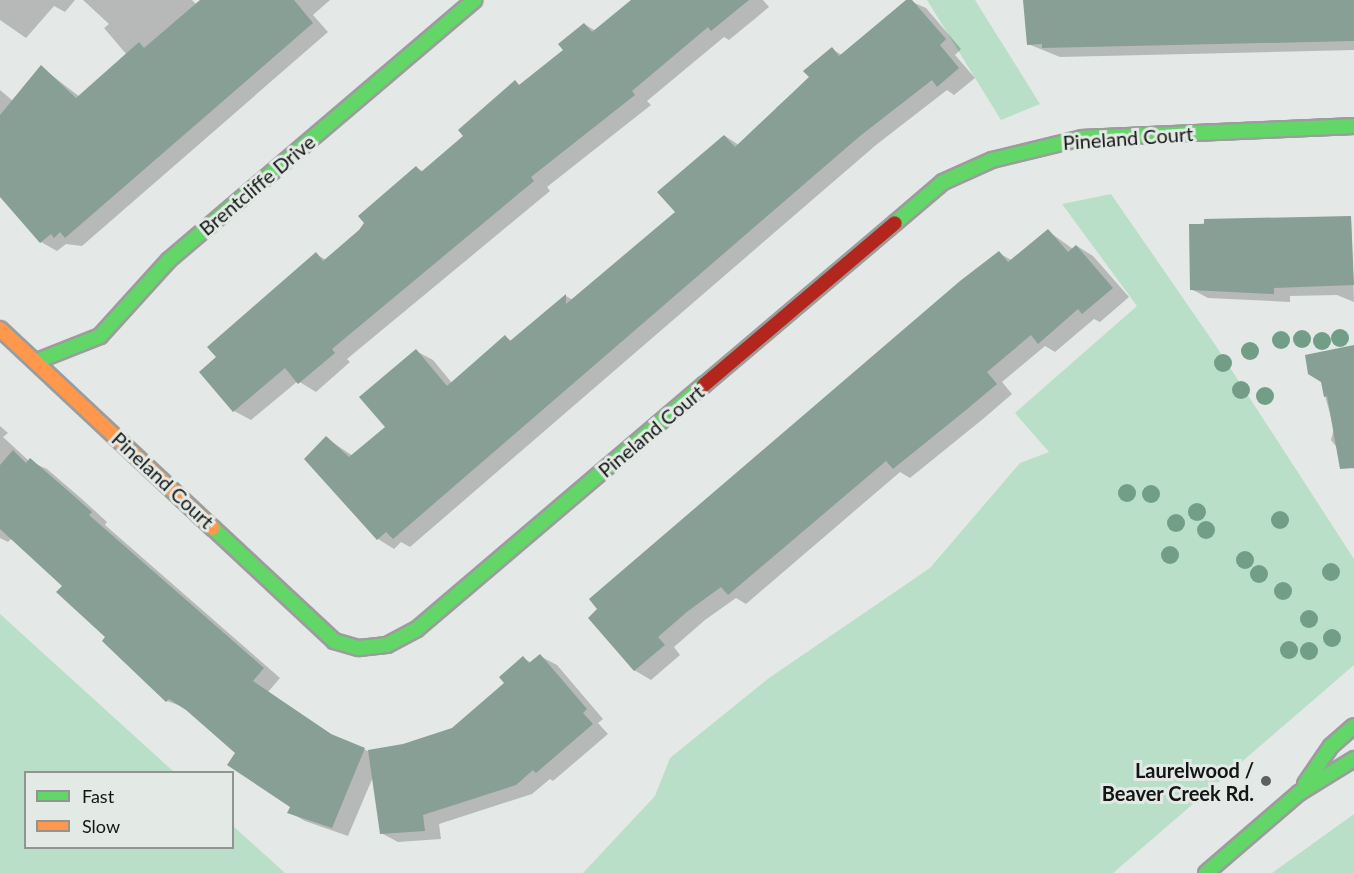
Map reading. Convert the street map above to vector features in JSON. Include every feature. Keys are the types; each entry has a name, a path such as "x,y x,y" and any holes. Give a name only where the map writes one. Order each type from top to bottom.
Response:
{"street":[{"name":"Brentcliffe Drive","path":"37,361 100,336 169,260 474,0"},
{"name":"Pineland Court","path":"0,329 37,361 334,641 359,648 387,645 417,629 944,182 992,160 1082,138 1354,126"},
{"path":"1299,793 1331,746 1354,726"},
{"path":"1206,873 1299,793 1354,759"}],"green space":[{"path":"927,0 975,0 1040,104 1001,120"},
{"path":"1111,194 1216,346 1354,559 1354,665 1113,873 583,873 655,796 670,758 769,678 930,568 1020,463 1049,452 1015,413 1137,306 1062,204"},
{"path":"0,614 173,771 24,771 24,849 234,849 234,827 285,873 0,873"},
{"path":"1354,814 1354,873 1272,873"}],"building":[{"path":"200,0 294,0 313,23 65,238 60,232 54,238 51,234 40,243 0,197 0,115 41,65 76,98 139,42 144,48"},
{"path":"631,0 749,0 711,31 708,27 632,91 635,95 531,177 534,181 332,349 335,353 298,384 285,368 233,412 199,372 216,357 207,347 316,252 323,261 359,230 364,223 358,216 416,166 421,172 463,136 458,130 515,80 519,85 563,50 558,44 584,23 592,32"},
{"path":"906,0 912,0 946,39 940,45 959,68 937,87 932,80 860,136 393,539 386,532 377,540 304,459 326,436 349,457 385,427 359,397 416,349 447,386 505,335 510,341 566,294 566,304 675,212 657,192 724,135 735,147 809,77 803,71 832,47 839,56"},
{"path":"1023,0 1354,0 1354,41 1042,48 1042,44 1027,45"},
{"path":"1351,216 1354,285 1274,288 1274,294 1190,290 1189,224 1204,224 1204,219"},
{"path":"1048,229 1068,252 1076,245 1113,288 1082,314 1078,309 1038,344 1031,335 987,372 997,384 893,469 886,461 728,595 721,587 688,611 658,637 665,645 634,671 588,618 597,609 589,599 960,281 999,251 1008,262"},
{"path":"1354,345 1354,468 1340,469 1327,396 1324,397 1321,382 1308,374 1305,355"},
{"path":"13,450 26,463 30,458 66,489 92,512 89,515 264,668 253,681 331,734 365,748 332,828 287,813 290,807 227,765 235,753 186,710 169,699 166,702 147,684 102,641 105,637 56,592 62,586 0,529 0,465"},
{"path":"540,654 587,709 583,713 593,724 536,773 533,770 516,785 423,815 425,831 380,834 368,750 403,744 452,728 504,683 499,677 523,656 529,663"}],"traffic: fast":[{"path":"37,361 100,336 169,260 474,0"},
{"path":"895,223 943,182 992,160 1082,138 1354,126"},
{"path":"213,528 334,641 359,648 387,645 417,629 704,385"},
{"path":"1305,784 1331,746 1354,726"},
{"path":"1206,873 1299,793 1354,759"}],"traffic: slow":[{"path":"0,329 213,528"}],"traffic: jam":[{"path":"704,385 895,223"}],"place":[{"name":"Laurelwood / Beaver Creek Rd.","path":"1266,781"}]}
